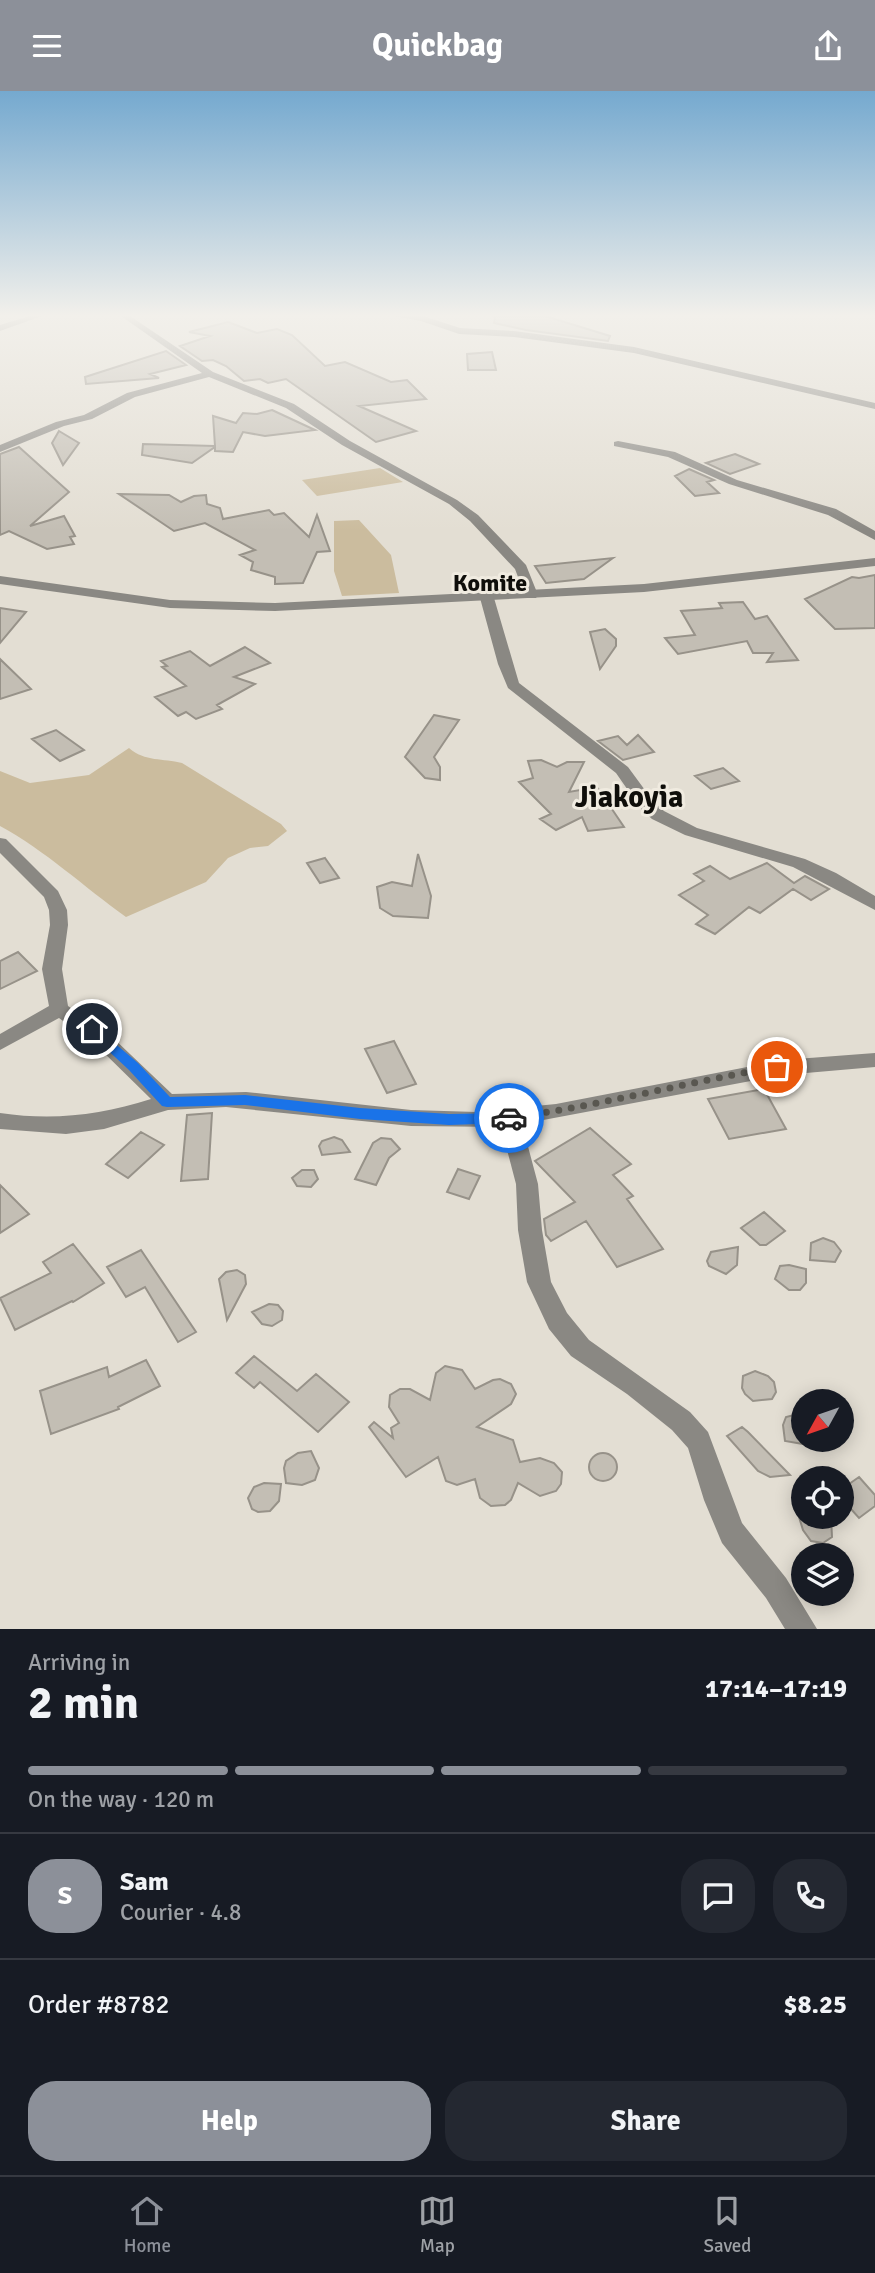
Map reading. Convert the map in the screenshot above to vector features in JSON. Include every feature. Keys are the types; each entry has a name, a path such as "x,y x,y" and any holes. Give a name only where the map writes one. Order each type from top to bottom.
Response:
{"street":[{"path":"0,449 60,424 89,417 131,395 158,388"},
{"path":"244,388 290,406 346,443 453,502 474,518 521,568 531,595"},
{"path":"797,388 875,406"},
{"path":"618,444 671,454 733,482 832,512 857,524 875,537"},
{"path":"0,580 193,606 486,598 721,582 875,562"},
{"path":"486,598 499,637 505,669 513,685 622,770 634,782 638,795 656,814 678,828 751,847 826,873 875,904"},
{"path":"0,843 52,895 58,910 60,925 52,969 59,1009 92,1029 113,1046 167,1102"},
{"path":"0,1043 59,1009"},
{"path":"0,1121 57,1129 92,1124 167,1102 245,1100 360,1114 449,1119 510,1118 660,1092 719,1077 802,1063 875,1060"},
{"path":"510,1118 527,1184 530,1230 539,1282 558,1321 580,1348 681,1421 699,1441 732,1533 776,1588 802,1629"}],"shaded area":[{"path":"380,468 403,482 317,496 302,480"},
{"path":"359,520 391,555 399,593 342,596 334,571 334,521"},
{"path":"129,748 148,758 182,763 281,824 287,831 268,846 250,848 228,858 206,882 126,917 49,858 0,826 0,771 30,783 89,775"}],"building":[{"path":"299,388 415,388 426,399 359,406 416,431 376,442"},
{"path":"272,410 315,430 265,436 243,432 233,452 215,451 215,447 192,463 142,455 143,444 215,446 213,416 236,423 243,413 257,414"},
{"path":"59,431 79,443 63,465 52,443"},
{"path":"19,447 69,492 30,526 64,516 75,536 70,537 74,544 47,549 9,531 0,535 0,454"},
{"path":"735,454 759,464 730,474 706,463"},
{"path":"689,469 714,480 707,482 719,493 695,496 675,476"},
{"path":"119,494 169,495 181,502 194,496 206,495 207,504 220,508 223,519 269,510 274,515 284,513 309,537 317,515 330,551 317,552 303,583 275,584 275,577 251,570 253,562 240,555 255,550 205,523 174,531"},
{"path":"613,558 584,579 546,583 535,566"},
{"path":"875,575 875,628 835,629 805,599 852,577"},
{"path":"743,602 755,619 767,616 798,660 767,662 773,653 753,653 747,641 678,654 665,638 695,635 681,611 722,608 719,603"},
{"path":"0,608 26,612 0,643"},
{"path":"605,629 616,639 616,646 600,669 590,632"},
{"path":"245,647 270,663 234,677 255,684 217,705 222,709 196,719 186,712 178,716 155,697 186,686 162,667 167,666 161,661 190,651 210,666"},
{"path":"0,659 31,689 0,699"},
{"path":"434,715 459,720 434,757 440,767 440,780 425,778 405,757"},
{"path":"56,730 84,750 60,761 32,739"},
{"path":"638,735 654,752 623,760 598,741 618,736 627,745"},
{"path":"541,760 557,767 567,762 584,762 569,792 597,787 624,827 588,831 582,817 556,830 540,819 551,814 519,782 533,778 528,761"},
{"path":"723,768 739,781 711,789 695,776"},
{"path":"418,854 431,896 428,918 393,916 380,908 377,887 392,882 412,886"},
{"path":"325,858 339,878 320,883 307,863"},
{"path":"767,863 794,883 805,876 829,889 811,900 793,889 760,913 749,907 715,934 696,924 708,915 679,895 704,881 694,874 710,866 730,879"},
{"path":"18,952 37,971 0,989 0,961"},
{"path":"394,1041 416,1084 387,1093 365,1049"},
{"path":"764,1089 786,1129 729,1139 708,1099"},
{"path":"212,1113 208,1179 181,1181 187,1115"},
{"path":"590,1128 631,1164 613,1175 633,1196 627,1199 663,1249 617,1267 586,1221 551,1241 546,1235 544,1219 575,1202 535,1161"},
{"path":"141,1132 164,1145 128,1178 106,1164"},
{"path":"334,1137 342,1140 350,1152 322,1155 319,1146 322,1141"},
{"path":"381,1138 391,1139 400,1149 389,1158 376,1185 355,1179 373,1143"},
{"path":"458,1169 480,1176 469,1199 447,1192"},
{"path":"302,1170 314,1170 318,1179 311,1187 297,1186 292,1178"},
{"path":"0,1185 29,1214 0,1233"},
{"path":"764,1212 785,1231 766,1245 760,1245 741,1228"},
{"path":"823,1238 834,1242 841,1251 835,1262 810,1260 811,1243"},
{"path":"73,1244 104,1283 73,1302 15,1330 0,1298 51,1273 43,1262"},
{"path":"738,1247 737,1265 726,1274 709,1266 707,1261 711,1252"},
{"path":"141,1250 196,1332 178,1342 145,1287 126,1297 107,1267"},
{"path":"780,1266 806,1269 806,1283 800,1290 789,1290 775,1279"},
{"path":"237,1270 245,1275 246,1284 227,1320 219,1279 226,1272"},
{"path":"269,1304 278,1305 283,1311 282,1320 272,1326 262,1324 252,1312"},
{"path":"254,1356 297,1391 316,1374 349,1402 318,1432 260,1382 254,1388 236,1373"},
{"path":"146,1360 160,1386 118,1407 119,1409 51,1434 40,1391 107,1367 109,1377"},
{"path":"445,1366 462,1370 475,1389 500,1379 511,1384 516,1394 511,1404 477,1427 513,1440 520,1462 540,1458 554,1463 562,1472 561,1484 556,1491 540,1496 518,1483 511,1500 505,1505 491,1506 480,1498 475,1479 457,1485 446,1481 438,1457 406,1477 369,1427 374,1422 393,1438 391,1428 399,1423 389,1407 390,1395 400,1389 410,1389 430,1400 436,1373"},
{"path":"755,1371 768,1376 774,1382 776,1392 772,1399 753,1401 745,1394 742,1388 743,1376"},
{"path":"791,1416 791,1442 785,1441 783,1425 786,1417"},
{"path":"742,1427 790,1475 770,1477 758,1471 727,1436"},
{"path":"311,1451 319,1468 315,1480 302,1485 286,1483 286,1461 298,1453"},
{"path":"603,1453 613,1457 617,1467 613,1477 603,1481 593,1477 589,1467 593,1457"},
{"path":"859,1477 875,1495 875,1506 859,1518 854,1512 854,1481"},
{"path":"264,1483 281,1484 279,1501 270,1511 258,1512 252,1509 248,1498 254,1487"},
{"path":"832,1529 832,1537 823,1543 811,1541 803,1530"}],"way so far":[{"path":"509,1118 587,1106 777,1067"}],"district":[{"name":"Komite","path":"490,583"},
{"name":"Jiakoyia","path":"629,797"}],"route":[{"path":"92,1029 113,1046 167,1102 245,1100 360,1114 449,1119 509,1118"}]}
